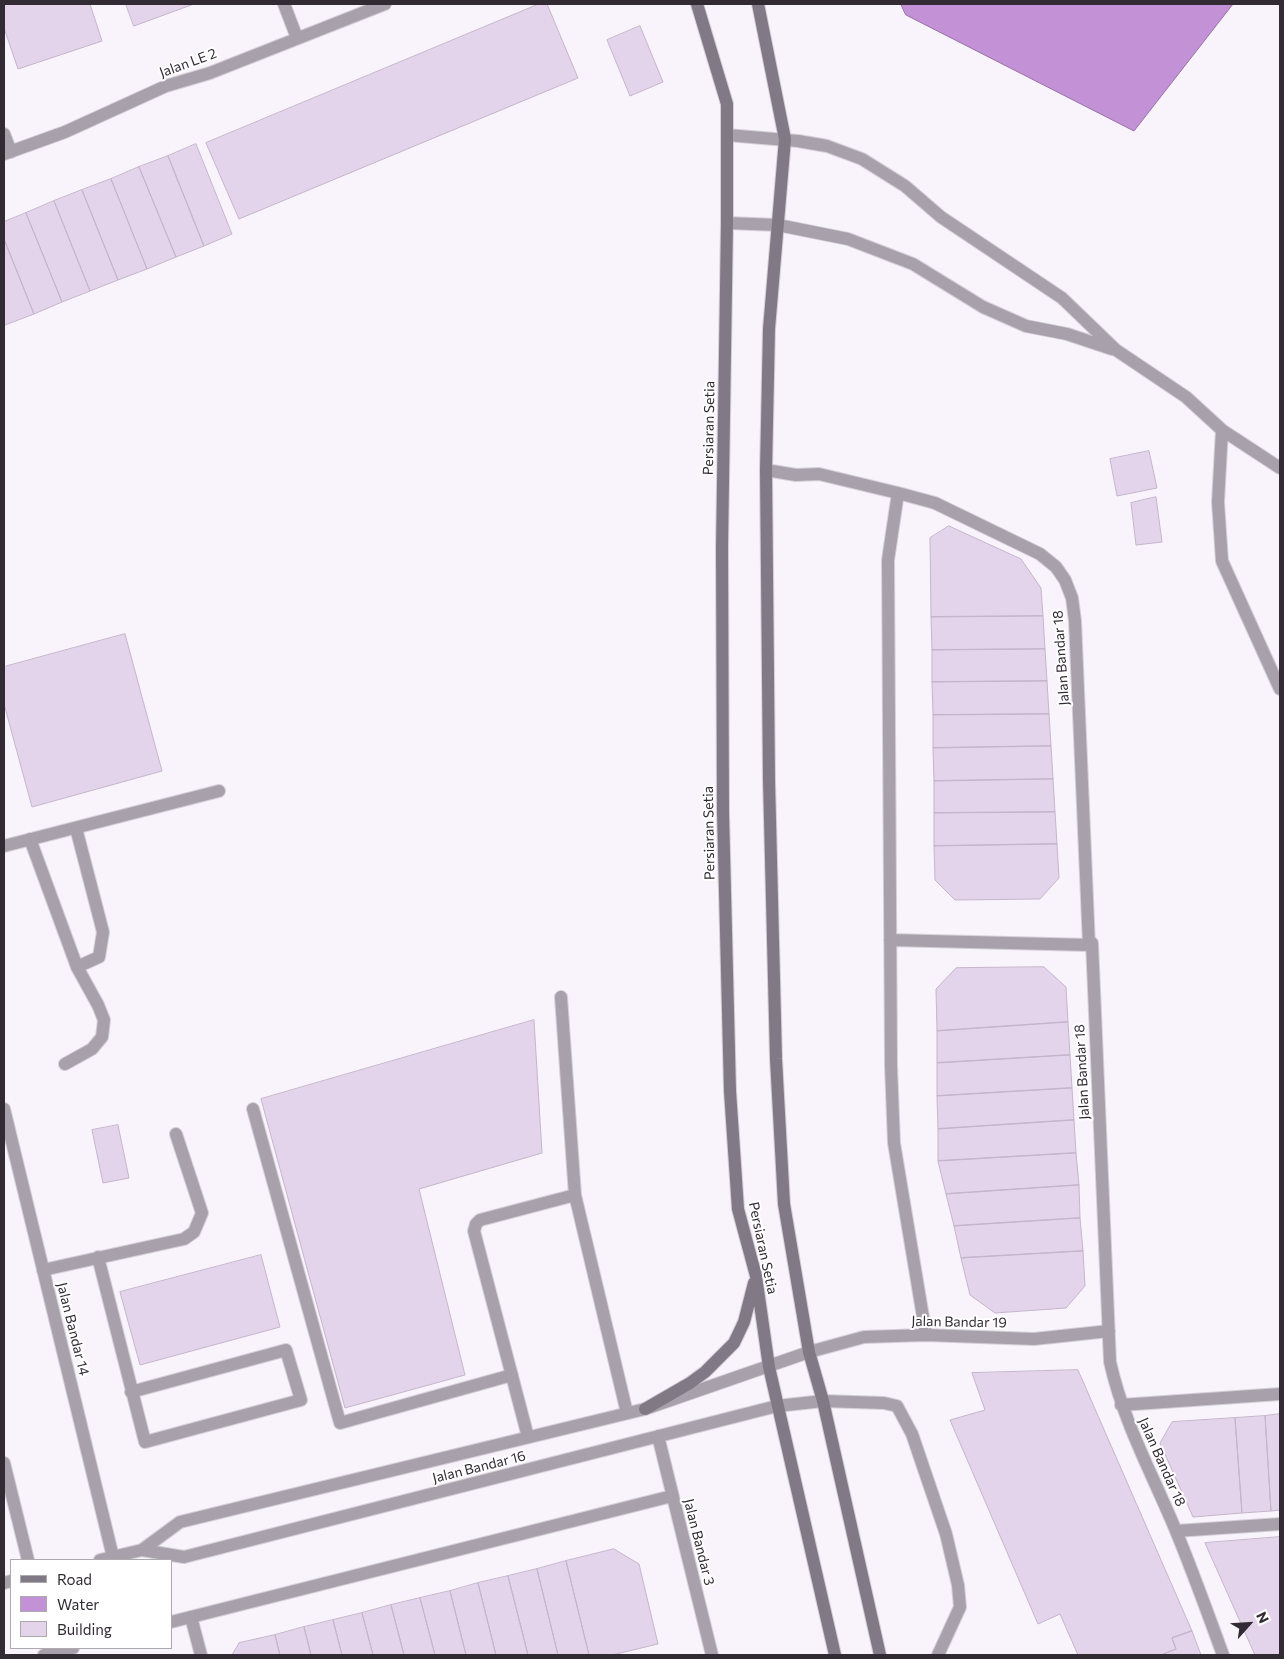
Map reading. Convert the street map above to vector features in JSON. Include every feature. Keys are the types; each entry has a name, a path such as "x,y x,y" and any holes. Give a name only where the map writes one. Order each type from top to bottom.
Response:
{"street":[{"path":"284,4 297,38"},
{"name":"Jalan LE 2","path":"7,153 65,132 166,86 210,73 385,4"},
{"name":"Persiaran Setia","path":"697,4 727,104 722,547 723,783 730,1090 738,1210 756,1276 769,1367 777,1406 835,1655"},
{"name":"Persiaran Setia","path":"758,4 785,139 769,329 766,470 769,780 776,1059 784,1204 809,1352 823,1401 880,1655"},
{"path":"4,134 7,153"},
{"path":"727,135 785,139 827,146 862,159 905,186 941,217 1062,298 1116,350 1186,397 1222,430 1280,468"},
{"path":"727,223 778,225 848,239 914,264 983,307 1026,326 1067,334 1116,350"},
{"path":"1222,430 1218,502 1222,561 1280,689"},
{"name":"Jalan Bandar 18","path":"766,470 796,474 819,474 935,503 1040,554 1056,567 1065,580 1072,598 1075,621 1089,945 1092,943 1110,1362 1121,1405 1176,1531 1223,1655"},
{"path":"898,493 888,560 891,1066 894,1143 926,1335"},
{"path":"4,846 219,791"},
{"path":"76,828 103,932 99,957 77,967"},
{"path":"30,839 77,967 104,1020 102,1036 92,1049 65,1064"},
{"path":"890,940 1089,945"},
{"path":"561,997 575,1195 627,1413"},
{"name":"Jalan Bandar 14","path":"4,1109 113,1557"},
{"path":"253,1109 340,1423 512,1375"},
{"path":"43,1270 184,1239 194,1232 202,1213 176,1134"},
{"path":"528,1437 474,1231 476,1224 480,1220 575,1195"},
{"path":"98,1257 131,1392 145,1442 301,1400 286,1350 131,1392"},
{"path":"645,1409 705,1372 734,1343 744,1322 756,1276"},
{"name":"Jalan Bandar 19","path":"809,1352 864,1337 926,1335 1034,1339 1109,1331"},
{"name":"Jalan Bandar 16","path":"104,1559 142,1550 180,1522 645,1409 809,1352"},
{"path":"1121,1405 1280,1394"},
{"name":"Jalan Bandar 16","path":"142,1550 184,1558 777,1406 823,1401 884,1402 897,1406 912,1434 946,1534 958,1585 960,1607 938,1655"},
{"name":"Jalan Bandar 3","path":"658,1436 712,1655"},
{"path":"4,1464 28,1559"},
{"path":"172,1622 672,1496"},
{"path":"1176,1531 1280,1524"},
{"path":"191,1617 201,1655"},
{"path":"44,1655 69,1649"}],"water":[{"path":"901,4 1233,4 1134,131 906,15"}],"building":[{"path":"4,4 90,4 102,41 18,69 4,28"},
{"path":"126,4 194,4 134,26"},
{"path":"539,4 547,4 578,78 239,219 206,143"},
{"path":"640,26 663,82 630,96 607,40"},
{"path":"196,144 232,234 204,246 168,156"},
{"path":"168,156 204,246 176,257 139,167"},
{"path":"139,167 176,257 147,269 111,179"},
{"path":"111,179 147,269 118,280 82,190"},
{"path":"82,190 118,280 90,291 54,201"},
{"path":"54,201 90,291 62,302 26,213"},
{"path":"26,213 62,302 34,314 4,239 4,222"},
{"path":"4,239 34,314 5,325 4,321"},
{"path":"1149,451 1157,488 1117,496 1110,459"},
{"path":"1156,497 1162,542 1136,545 1131,503"},
{"path":"949,526 1021,559 1041,588 1043,616 931,617 930,538"},
{"path":"1043,616 1045,649 932,650 931,617"},
{"path":"125,634 162,771 32,807 4,704 4,667"},
{"path":"1045,649 1047,681 932,682 932,650"},
{"path":"1047,681 1049,714 933,715 932,682"},
{"path":"1049,714 1051,746 933,748 933,715"},
{"path":"1051,746 1053,779 934,781 933,748"},
{"path":"1053,779 1055,812 934,813 934,781"},
{"path":"1055,812 1057,844 934,846 934,813"},
{"path":"1057,844 1059,878 1040,899 955,900 935,880 934,846"},
{"path":"1044,967 1066,987 1068,1022 937,1031 936,989 956,968"},
{"path":"534,1020 542,1153 419,1189 465,1375 345,1408 261,1099"},
{"path":"1068,1022 1070,1055 937,1063 937,1031"},
{"path":"1070,1055 1072,1088 937,1096 937,1063"},
{"path":"1072,1088 1074,1120 938,1129 937,1096"},
{"path":"1074,1120 1076,1153 938,1161 938,1129"},
{"path":"118,1125 129,1178 103,1183 92,1130"},
{"path":"1076,1153 1079,1185 946,1194 938,1161"},
{"path":"1079,1185 1080,1218 954,1226 946,1194"},
{"path":"1080,1218 1083,1251 961,1258 954,1226"},
{"path":"1083,1251 1085,1286 1066,1308 995,1313 970,1295 961,1258"},
{"path":"261,1255 280,1327 140,1365 120,1292"},
{"path":"1078,1370 1192,1631 1172,1638 1176,1649 1161,1655 1078,1655 1060,1614 1038,1624 950,1420 985,1410 972,1373"},
{"path":"1280,1414 1280,1510 1271,1511 1265,1416"},
{"path":"1265,1416 1271,1511 1242,1513 1235,1418"},
{"path":"1235,1418 1242,1513 1193,1517 1160,1443 1172,1422"},
{"path":"1280,1537 1280,1655 1255,1655 1205,1543"},
{"path":"614,1549 639,1564 658,1644 612,1655 589,1655 566,1561"},
{"path":"566,1561 589,1655 558,1655 537,1569"},
{"path":"537,1569 558,1655 528,1655 508,1576"},
{"path":"508,1576 528,1655 496,1655 478,1583"},
{"path":"478,1583 496,1655 466,1655 450,1591"},
{"path":"450,1591 466,1655 435,1655 420,1598"},
{"path":"420,1598 435,1655 404,1655 391,1605"},
{"path":"391,1605 404,1655 373,1655 362,1613"},
{"path":"362,1613 373,1655 342,1655 333,1620"},
{"path":"333,1620 342,1655 311,1655 304,1627"},
{"path":"304,1627 311,1655 280,1655 275,1635"},
{"path":"1192,1631 1201,1655 1161,1655 1176,1649 1172,1638"},
{"path":"275,1635 280,1655 232,1655 239,1643"}]}
